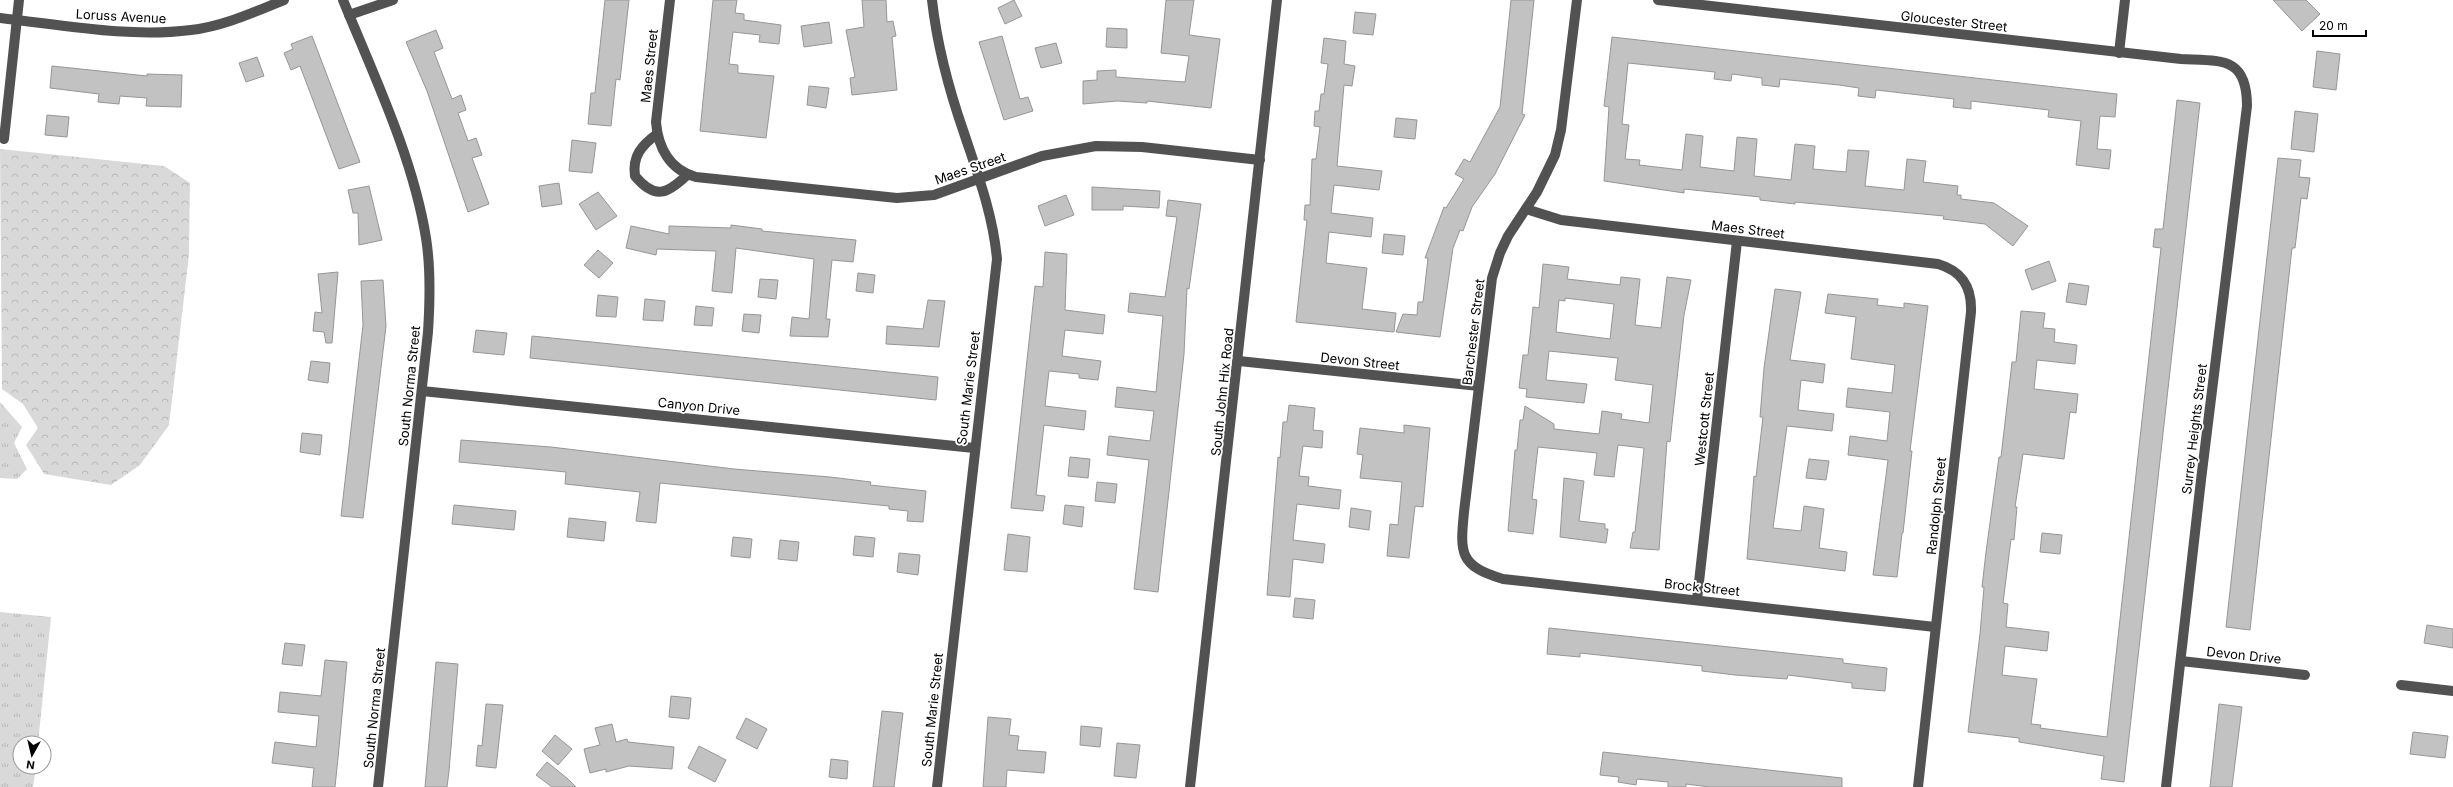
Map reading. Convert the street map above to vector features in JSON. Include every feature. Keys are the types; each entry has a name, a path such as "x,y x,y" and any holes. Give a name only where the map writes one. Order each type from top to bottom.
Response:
{"street":[{"path":"4,139 19,0"},
{"name":"Loruss Avenue","path":"0,18 161,33 192,30 225,22 284,0"},
{"name":"South Norma Street","path":"343,0 377,83 410,176 426,239 430,301 422,391 378,787"},
{"path":"349,15 393,0"},
{"name":"Maes Street","path":"670,0 656,122 657,134 669,161 687,175 897,198 934,195 981,180 1042,156 1096,146 1142,147 1260,160"},
{"name":"South Marie Street","path":"932,0 942,58 964,132 981,180 994,232 997,259 974,448 937,787"},
{"name":"South John Hix Road","path":"1190,787 1239,361 1277,0"},
{"name":"Barchester Street","path":"1470,562 1464,554 1461,541 1492,278 1500,253 1544,179 1562,130 1576,0"},
{"name":"Gloucester Street","path":"1658,0 2119,53 2181,59 2215,60 2229,64 2242,75"},
{"path":"2119,53 2125,0"},
{"name":"Surrey Heights Street","path":"2166,787 2247,106 2247,91 2242,75"},
{"path":"657,134 644,144 635,157 635,176 650,190 659,192 667,191 674,187 687,175"},
{"name":"Maes Street","path":"1526,209 1561,220 1938,264 1957,273 1964,281"},
{"name":"Westcott Street","path":"1697,600 1737,241"},
{"name":"Randolph Street","path":"1918,787 1971,312 1970,289 1964,281"},
{"name":"Devon Street","path":"1239,361 1479,386"},
{"name":"Canyon Drive","path":"422,391 974,448"},
{"name":"Brock Street","path":"1470,562 1488,574 1503,579 1935,627"},
{"name":"Devon Drive","path":"2181,661 2305,674"},
{"path":"2401,685 2453,691"}],"green space":[{"path":"0,149 164,166 190,183 189,255 169,425 140,465 111,485 44,474 26,445 38,428 23,404 2,389"},
{"path":"0,402 22,427 14,443 27,469 17,479 0,478"},
{"path":"0,612 51,617 39,735 12,735 12,775 35,775 33,787 0,787"}],"building":[{"path":"605,0 629,0 620,80 616,79 611,126 588,124 591,93 595,93"},
{"path":"713,0 737,0 735,13 744,14 744,20 781,25 779,44 759,42 760,35 733,32 729,64 738,65 738,73 774,76 766,138 700,131"},
{"path":"862,0 886,0 887,22 893,21 896,36 892,37 897,90 852,95 850,78 855,77 846,30 864,27"},
{"path":"1014,0 1022,16 1005,24 998,8"},
{"path":"1166,0 1194,0 1189,35 1220,39 1211,108 1147,101 1147,103 1117,101 1083,104 1083,81 1097,80 1097,71 1116,70 1116,77 1185,82 1189,56 1161,53"},
{"path":"1511,0 1534,0 1522,114 1525,115 1495,174 1472,207 1463,231 1460,230 1453,248 1440,337 1396,332 1403,314 1417,315 1418,302 1423,302 1428,258 1425,258 1444,207 1446,208 1464,179 1455,174 1464,159 1470,162 1500,107"},
{"path":"2273,0 2306,0 2320,14 2302,31"},
{"path":"1355,12 1376,14 1373,35 1353,33"},
{"path":"829,22 832,43 804,47 801,26"},
{"path":"1107,28 1127,29 1127,48 1106,47"},
{"path":"436,30 443,48 434,52 452,99 461,95 466,110 458,113 468,141 476,138 482,155 472,158 489,204 468,212 427,91 406,42"},
{"path":"312,36 360,162 339,169 300,66 291,70 284,53 293,49 291,44"},
{"path":"1002,36 1020,99 1028,97 1033,111 1004,120 979,42"},
{"path":"1612,37 2117,94 2115,117 2100,116 2097,149 2111,150 2109,169 2076,165 2081,121 2048,117 2049,110 1971,101 1971,109 1953,107 1954,99 1876,90 1875,98 1858,96 1859,88 1839,85 1780,79 1779,87 1762,85 1762,78 1732,74 1731,81 1714,79 1715,72 1628,63 1622,124 1629,125 1625,159 1640,160 1639,165 1682,170 1686,134 1703,136 1700,167 1734,171 1737,137 1757,139 1754,176 1791,180 1795,144 1815,146 1813,169 1846,172 1848,150 1869,151 1865,186 1904,190 1907,159 1926,161 1923,182 1958,186 1957,195 1961,195 1961,199 1994,203 2028,226 2013,246 1985,224 1943,219 1944,216 1795,202 1795,204 1760,200 1760,197 1684,189 1684,193 1604,181 1609,107 1604,106"},
{"path":"1324,38 1346,41 1344,64 1355,66 1352,86 1344,85 1337,166 1382,171 1379,190 1334,185 1331,213 1373,218 1371,237 1329,232 1326,263 1367,268 1362,309 1396,313 1394,332 1296,322 1307,220 1304,220 1305,205 1310,205 1312,159 1316,159 1320,127 1314,126 1315,111 1319,111 1321,94 1324,94 1328,64 1321,63"},
{"path":"1056,43 1062,63 1041,68 1035,48"},
{"path":"2317,51 2340,54 2336,90 2313,87"},
{"path":"257,57 264,76 246,82 239,63"},
{"path":"52,66 147,76 147,74 182,75 181,107 146,106 147,98 120,96 119,104 98,102 99,94 50,88"},
{"path":"809,86 829,88 826,108 807,105"},
{"path":"2177,100 2200,103 2124,782 2101,779 2104,756 2019,742 2019,738 1968,732 1980,634 1984,587 1982,587 1986,552 1999,457 2001,457 2012,362 2016,362 2021,311 2045,313 2043,328 2055,329 2054,342 2077,345 2075,364 2037,360 2034,389 2078,394 2076,413 2070,412 2064,459 2023,454 2015,507 2017,507 2014,540 2011,539 2003,603 2008,604 2006,627 2049,632 2047,651 2005,646 2002,675 2037,679 2031,724 2041,725 2040,728 2107,737 2161,248 2153,247 2155,229 2163,229"},
{"path":"2295,111 2318,114 2314,152 2291,149"},
{"path":"47,115 69,117 67,137 45,135"},
{"path":"1396,118 1417,120 1415,139 1394,137"},
{"path":"572,140 596,143 592,173 569,171"},
{"path":"2278,158 2301,160 2299,177 2310,178 2307,199 2301,198 2295,248 2292,248 2250,630 2226,627"},
{"path":"559,183 562,204 542,207 539,186"},
{"path":"369,186 382,240 359,245 358,213 353,213 348,190"},
{"path":"1092,187 1160,191 1159,208 1123,206 1123,210 1092,210"},
{"path":"598,192 617,216 596,230 579,204"},
{"path":"1066,195 1074,215 1045,226 1038,206"},
{"path":"1168,200 1201,204 1189,289 1187,288 1184,354 1158,592 1134,589 1149,460 1107,455 1109,436 1150,441 1154,411 1115,407 1117,387 1156,392 1163,316 1128,312 1130,293 1165,297 1177,217 1166,216"},
{"path":"731,225 762,229 762,231 856,240 853,262 832,260 826,319 830,319 828,337 790,336 792,317 809,319 814,259 736,248 732,293 712,291 716,251 657,249 656,255 626,248 631,226 669,234 669,226 731,228"},
{"path":"1384,234 1405,236 1403,255 1382,253"},
{"path":"598,250 613,263 599,278 584,265"},
{"path":"1045,252 1067,254 1065,310 1105,315 1103,334 1065,330 1062,356 1101,361 1098,380 1079,378 1079,374 1049,371 1045,406 1086,411 1084,430 1044,425 1036,495 1045,496 1043,511 1011,508 1035,286 1043,287"},
{"path":"2049,261 2056,281 2032,290 2025,270"},
{"path":"1543,264 1569,267 1567,279 1620,285 1621,277 1640,279 1635,325 1661,328 1667,277 1691,280 1684,315 1670,442 1667,441 1659,550 1630,548 1633,532 1635,532 1644,448 1618,445 1614,477 1594,475 1597,453 1538,447 1532,499 1537,500 1533,534 1508,531 1515,450 1517,450 1520,420 1523,420 1525,406 1554,424 1554,429 1599,434 1602,411 1622,414 1621,419 1649,423 1653,385 1615,380 1618,358 1549,351 1546,380 1587,384 1584,403 1526,397 1527,389 1519,388 1523,355 1528,355 1533,307 1539,308","holes":["1565,298 1614,304 1610,339 1556,332 1559,300 1565,301"]},
{"path":"338,272 332,343 326,343 324,332 313,331 315,312 322,313 318,274"},
{"path":"858,273 875,275 873,293 856,291"},
{"path":"760,279 778,280 776,299 758,297"},
{"path":"383,280 386,326 363,518 341,516 363,325 361,281"},
{"path":"2069,283 2089,286 2086,305 2066,302"},
{"path":"1775,289 1801,292 1790,360 1825,364 1823,383 1801,380 1798,410 1834,414 1832,431 1787,426 1773,528 1801,531 1804,506 1824,509 1819,548 1847,552 1845,571 1747,559 1754,476 1756,477 1763,417 1760,417 1764,368"},
{"path":"1828,294 1878,299 1877,305 1904,308 1904,303 1928,306 1910,451 1912,451 1897,577 1873,575 1888,460 1848,455 1850,436 1887,441 1890,412 1846,407 1848,388 1892,393 1895,365 1851,359 1856,317 1825,313"},
{"path":"598,295 618,297 616,317 596,316"},
{"path":"645,299 665,301 663,321 643,320"},
{"path":"928,300 945,301 939,347 886,344 887,326 923,329"},
{"path":"696,306 714,308 712,326 694,325"},
{"path":"744,314 761,315 759,333 742,331"},
{"path":"476,330 507,333 504,355 473,352"},
{"path":"532,336 938,377 936,400 530,358"},
{"path":"311,361 330,363 328,383 308,380"},
{"path":"1289,405 1315,408 1313,430 1323,431 1322,448 1303,446 1299,476 1309,477 1308,486 1341,490 1339,509 1297,504 1293,540 1325,544 1323,563 1293,559 1290,597 1267,595 1278,457 1280,458 1283,422 1287,422"},
{"path":"1404,425 1430,428 1423,507 1415,506 1409,558 1387,556 1390,524 1398,525 1402,482 1360,478 1363,455 1357,454 1360,428 1404,433"},
{"path":"302,433 322,435 320,455 300,452"},
{"path":"461,440 551,447 734,469 830,477 871,482 870,485 926,491 923,522 907,521 908,511 889,509 889,506 660,483 656,523 636,521 640,492 565,484 566,472 459,462"},
{"path":"1070,457 1090,459 1088,478 1068,476"},
{"path":"1809,459 1829,461 1826,480 1806,478"},
{"path":"1564,478 1584,481 1579,521 1605,524 1605,529 1608,529 1606,543 1560,537"},
{"path":"1097,482 1117,484 1115,503 1095,501"},
{"path":"454,505 516,511 514,530 452,524"},
{"path":"1065,505 1084,507 1082,527 1063,524"},
{"path":"1351,508 1371,511 1369,530 1349,527"},
{"path":"569,518 606,522 604,541 567,537"},
{"path":"2042,533 2062,535 2060,554 2040,552"},
{"path":"1008,534 1030,537 1027,572 1004,570"},
{"path":"855,536 875,538 873,557 853,555"},
{"path":"733,537 752,539 750,558 731,556"},
{"path":"780,540 799,542 797,561 778,559"},
{"path":"899,553 920,555 918,575 897,572"},
{"path":"1295,598 1315,600 1313,619 1293,617"},
{"path":"2427,625 2453,629 2453,648 2424,643"},
{"path":"1549,628 1843,659 1843,663 1887,668 1885,691 1852,688 1852,683 1788,675 1787,679 1735,675 1702,671 1702,666 1580,653 1580,657 1547,654"},
{"path":"285,643 305,645 302,666 282,664"},
{"path":"325,660 347,662 338,758 335,787 312,787 314,768 272,763 275,742 316,747 319,716 278,712 280,692 321,696"},
{"path":"436,662 458,664 449,771 447,787 425,787"},
{"path":"671,696 691,698 689,719 669,717"},
{"path":"486,704 503,705 496,768 476,766 478,745 482,746"},
{"path":"2219,704 2242,707 2232,787 2210,787"},
{"path":"882,711 903,713 894,787 873,787"},
{"path":"988,717 1011,719 1009,735 1019,736 1017,750 1046,752 1044,773 1007,770 1006,787 983,787"},
{"path":"746,718 767,729 757,749 736,738"},
{"path":"612,724 616,742 627,739 628,742 674,747 672,769 629,766 606,772 606,769 590,773 584,749 600,745 595,728"},
{"path":"1081,726 1102,728 1100,747 1080,745"},
{"path":"2413,732 2448,736 2445,758 2410,754"},
{"path":"555,735 572,749 558,765 542,751"},
{"path":"1117,743 1140,745 1136,778 1114,776"},
{"path":"699,746 726,760 715,782 688,768"},
{"path":"1603,752 1842,778 1842,787 1710,787 1686,784 1686,787 1668,787 1668,782 1637,779 1636,785 1618,782 1619,777 1600,775"},
{"path":"831,759 848,761 847,779 829,777"},
{"path":"547,762 576,787 552,787 536,775"}]}
